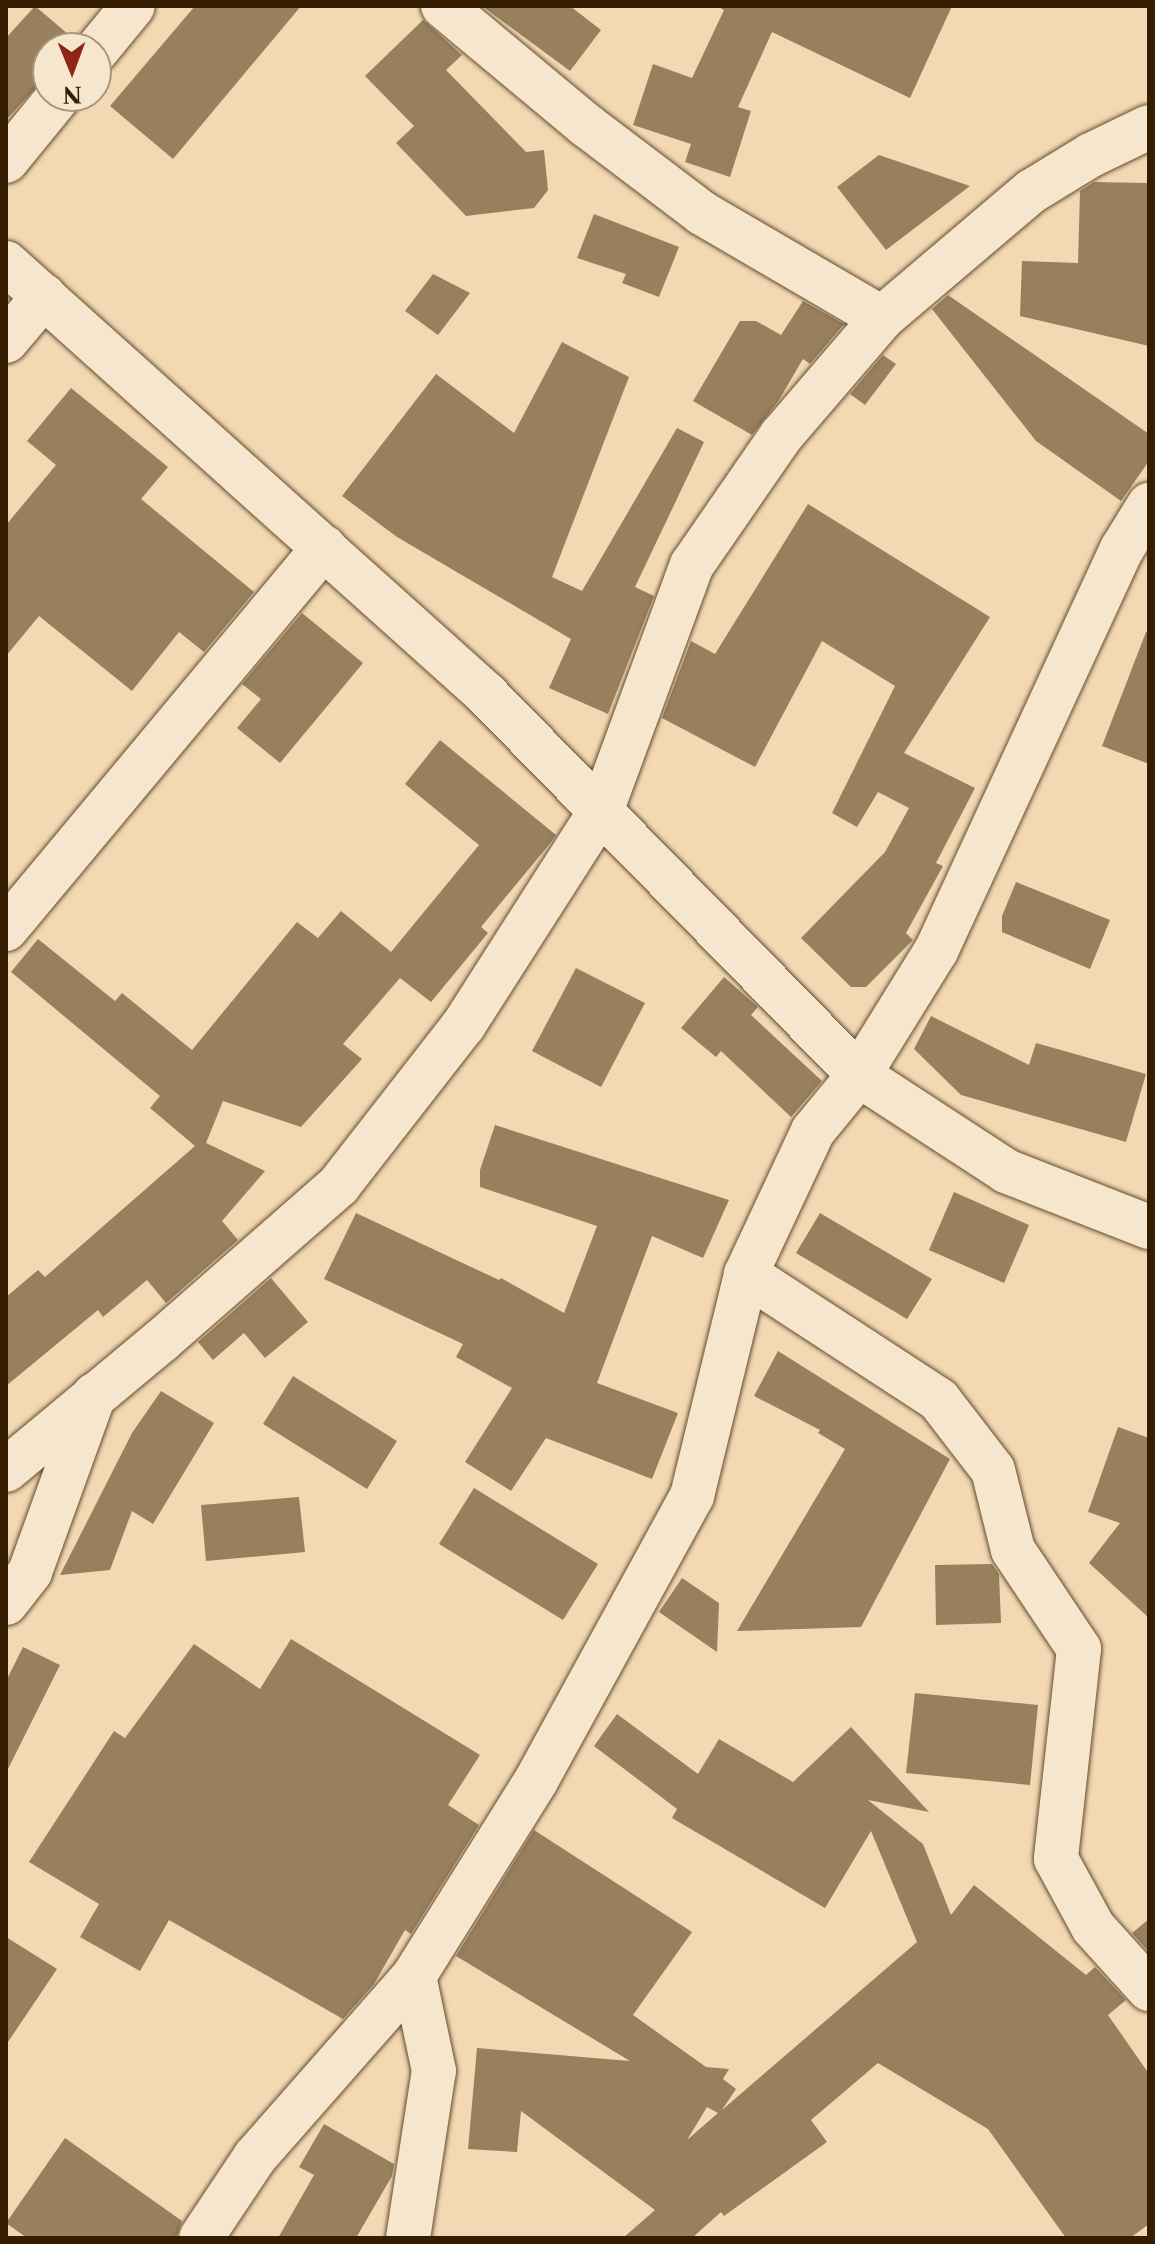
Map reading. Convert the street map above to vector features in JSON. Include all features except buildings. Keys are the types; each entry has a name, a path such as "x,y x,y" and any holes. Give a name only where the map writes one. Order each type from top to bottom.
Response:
{"street":[{"path":"112,32 133,6"},
{"path":"443,6 586,125 702,213 882,318"},
{"path":"6,161 46,112"},
{"path":"6,1470 161,1341 339,1185 463,1026 602,809 692,565 781,436 882,318 1032,191 1091,155 1149,127"},
{"path":"6,263 486,694 602,809 859,1075 1006,1171 1149,1227"},
{"path":"6,341 44,296"},
{"path":"201,2238 255,2157 414,1976 537,1779 692,1496 746,1274 813,1131 859,1075 936,951 1122,549 1149,505"},
{"path":"6,929 324,547"},
{"path":"746,1274 939,1400 993,1470 1013,1550 1079,1649 1056,1859 1093,1927 1149,1989"},
{"path":"6,1603 30,1572 95,1393"},
{"path":"408,2238 434,2071 414,1976"}]}
